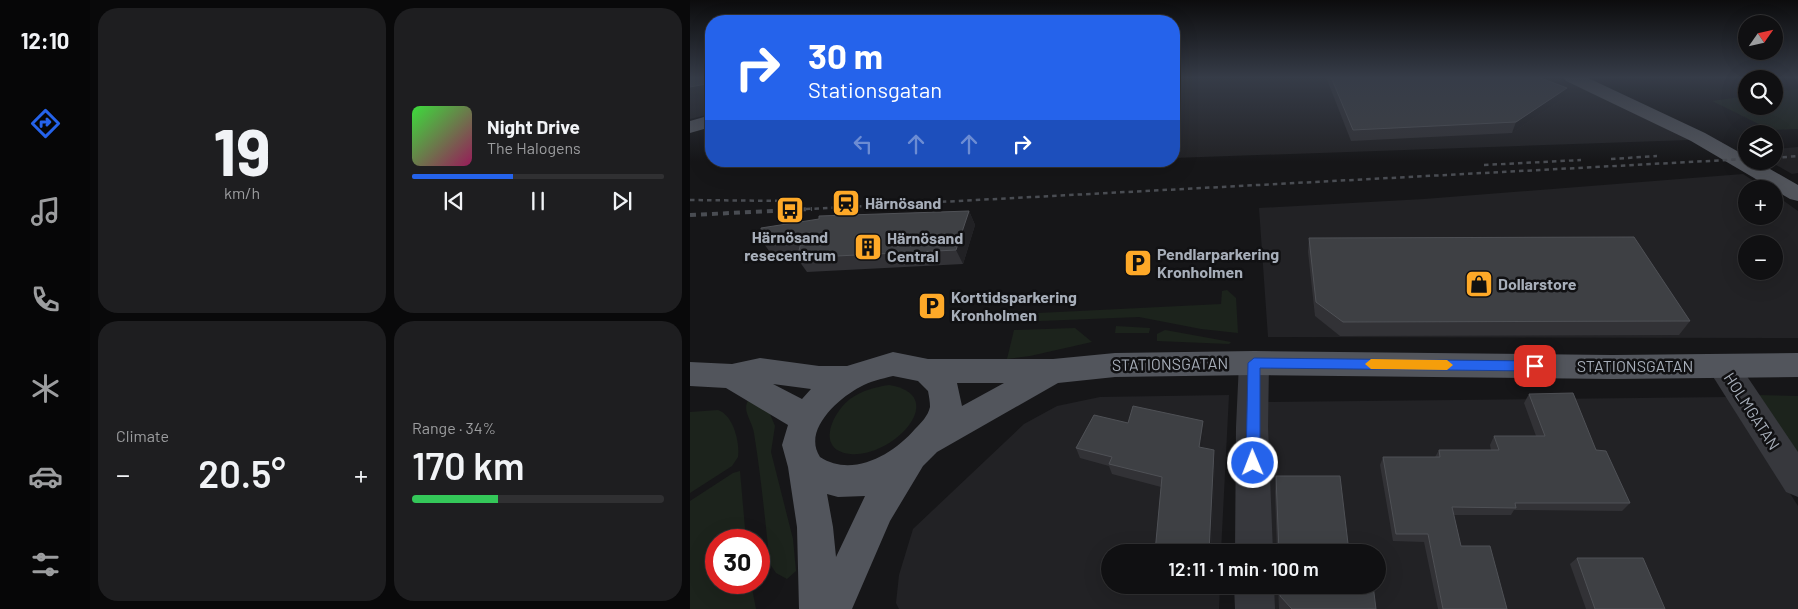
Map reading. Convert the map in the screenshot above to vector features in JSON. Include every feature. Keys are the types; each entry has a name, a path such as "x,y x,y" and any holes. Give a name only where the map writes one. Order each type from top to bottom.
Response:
{"main road":[{"path":"1632,105 1706,141 1798,194"},
{"path":"690,127 705,123"},
{"name":"STATIONSGATAN","path":"929,371 1053,371 1115,364 1254,363 1798,365"},
{"path":"819,609 815,527 805,467 799,453 799,437 805,420 814,406 828,392 848,378 870,369 893,364 913,365 929,371 940,380 945,393 945,400 940,424 877,509 832,609"},
{"path":"690,374 732,376 760,370 819,378 848,378"},
{"name":"STATIONSGATAN","path":"920,449 1053,371"},
{"path":"732,376 750,388 789,405 805,420"},
{"path":"805,467 820,477 840,481 864,479 888,471 920,449"}],"street":[{"path":"1254,363 1252,427 1254,544"},
{"name":"HOLMGATAN","path":"1723,366 1798,481"},
{"path":"1254,594 1255,609"}],"shaded area":[{"path":"690,105 705,105 705,115 690,119"},
{"path":"1180,105 1618,105 1689,140 1180,158"},
{"path":"1721,105 1738,105 1738,114"},
{"path":"1783,105 1798,105 1798,129 1783,130 1783,125 1761,125 1740,115 1783,115"},
{"path":"1798,147 1798,173 1792,174 1783,169 1783,148"},
{"path":"1743,174 1752,180 1738,180 1738,225 1783,225 1783,200 1798,211 1798,338 1268,337 1259,208 1424,199"},
{"path":"1227,290 1236,298 1238,333 1201,329 1139,317 1016,322 1018,314 1221,304 1222,291"},
{"path":"1116,326 1150,328 1149,333 1115,333"},
{"path":"1075,328 1092,342 1030,356 1007,359 1014,330"},
{"path":"1165,330 1231,342 1229,344 1157,341 1157,334"},
{"path":"889,385 907,391 915,401 916,412 909,425 898,437 867,453 850,454 839,451 833,446 830,439 830,430 837,413 843,405 854,396 863,392"},
{"path":"1229,395 1221,544 1101,544 1101,594 1220,594 1219,609 899,609 896,603 899,575 913,529 1024,424 1057,406 1100,397"},
{"path":"1757,395 1798,396 1798,455"},
{"path":"1729,397 1798,506 1798,609 1271,609 1268,594 1386,594 1386,544 1266,544 1266,402"},
{"path":"750,398 770,414 775,426 771,452 793,539 796,571 787,579 776,573 770,564 770,529 766,529 753,428 746,410 747,402"},
{"path":"718,410 728,417 737,437 738,457 732,466 690,493 690,412"},
{"path":"740,471 745,529 705,529 705,594 753,594 756,609 690,609 690,501 733,473"}],"building":[{"path":"1343,105 1541,105 1516,122 1353,130"},
{"path":"969,211 956,250 797,258 802,239 762,241 761,228 819,219 819,216"},
{"name":"Dollarstore","path":"1634,237 1690,321 1343,322 1316,302 1309,238"},
{"path":"1573,393 1596,450 1606,451 1630,503 1515,503 1516,508 1452,507 1461,546 1490,546 1507,609 1443,609 1428,534 1396,534 1383,457 1440,457 1439,450 1499,450 1494,436 1545,436 1529,394"},
{"path":"1133,406 1203,421 1199,447 1214,450 1209,544 1156,544 1162,477 1109,464 1112,457 1076,448 1094,415 1128,423"},
{"path":"1276,476 1340,476 1348,544 1279,544"},
{"path":"1577,558 1643,558 1665,609 1595,609"},
{"path":"1280,594 1374,594 1376,609 1292,609"}],"railway":[{"path":"1611,159 1657,156"},
{"path":"1783,157 1798,156"},
{"path":"789,210 1738,159"},
{"path":"1484,165 1581,160"},
{"path":"690,200 790,201"},
{"path":"690,215 812,209"}],"slow traffic":[{"path":"1371,364 1447,365"}],"place":[{"name":"Härnösand","path":"846,203"},
{"name":"Härnösand resecentrum","path":"790,210"},
{"name":"Härnösand Central","path":"868,247"},
{"name":"Pendlarparkering Kronholmen","path":"1138,263"},
{"name":"Dollarstore","path":"1479,284"},
{"name":"Korttidsparkering Kronholmen","path":"932,306"}],"route":[{"path":"1253,463 1254,363 1535,366"}]}
